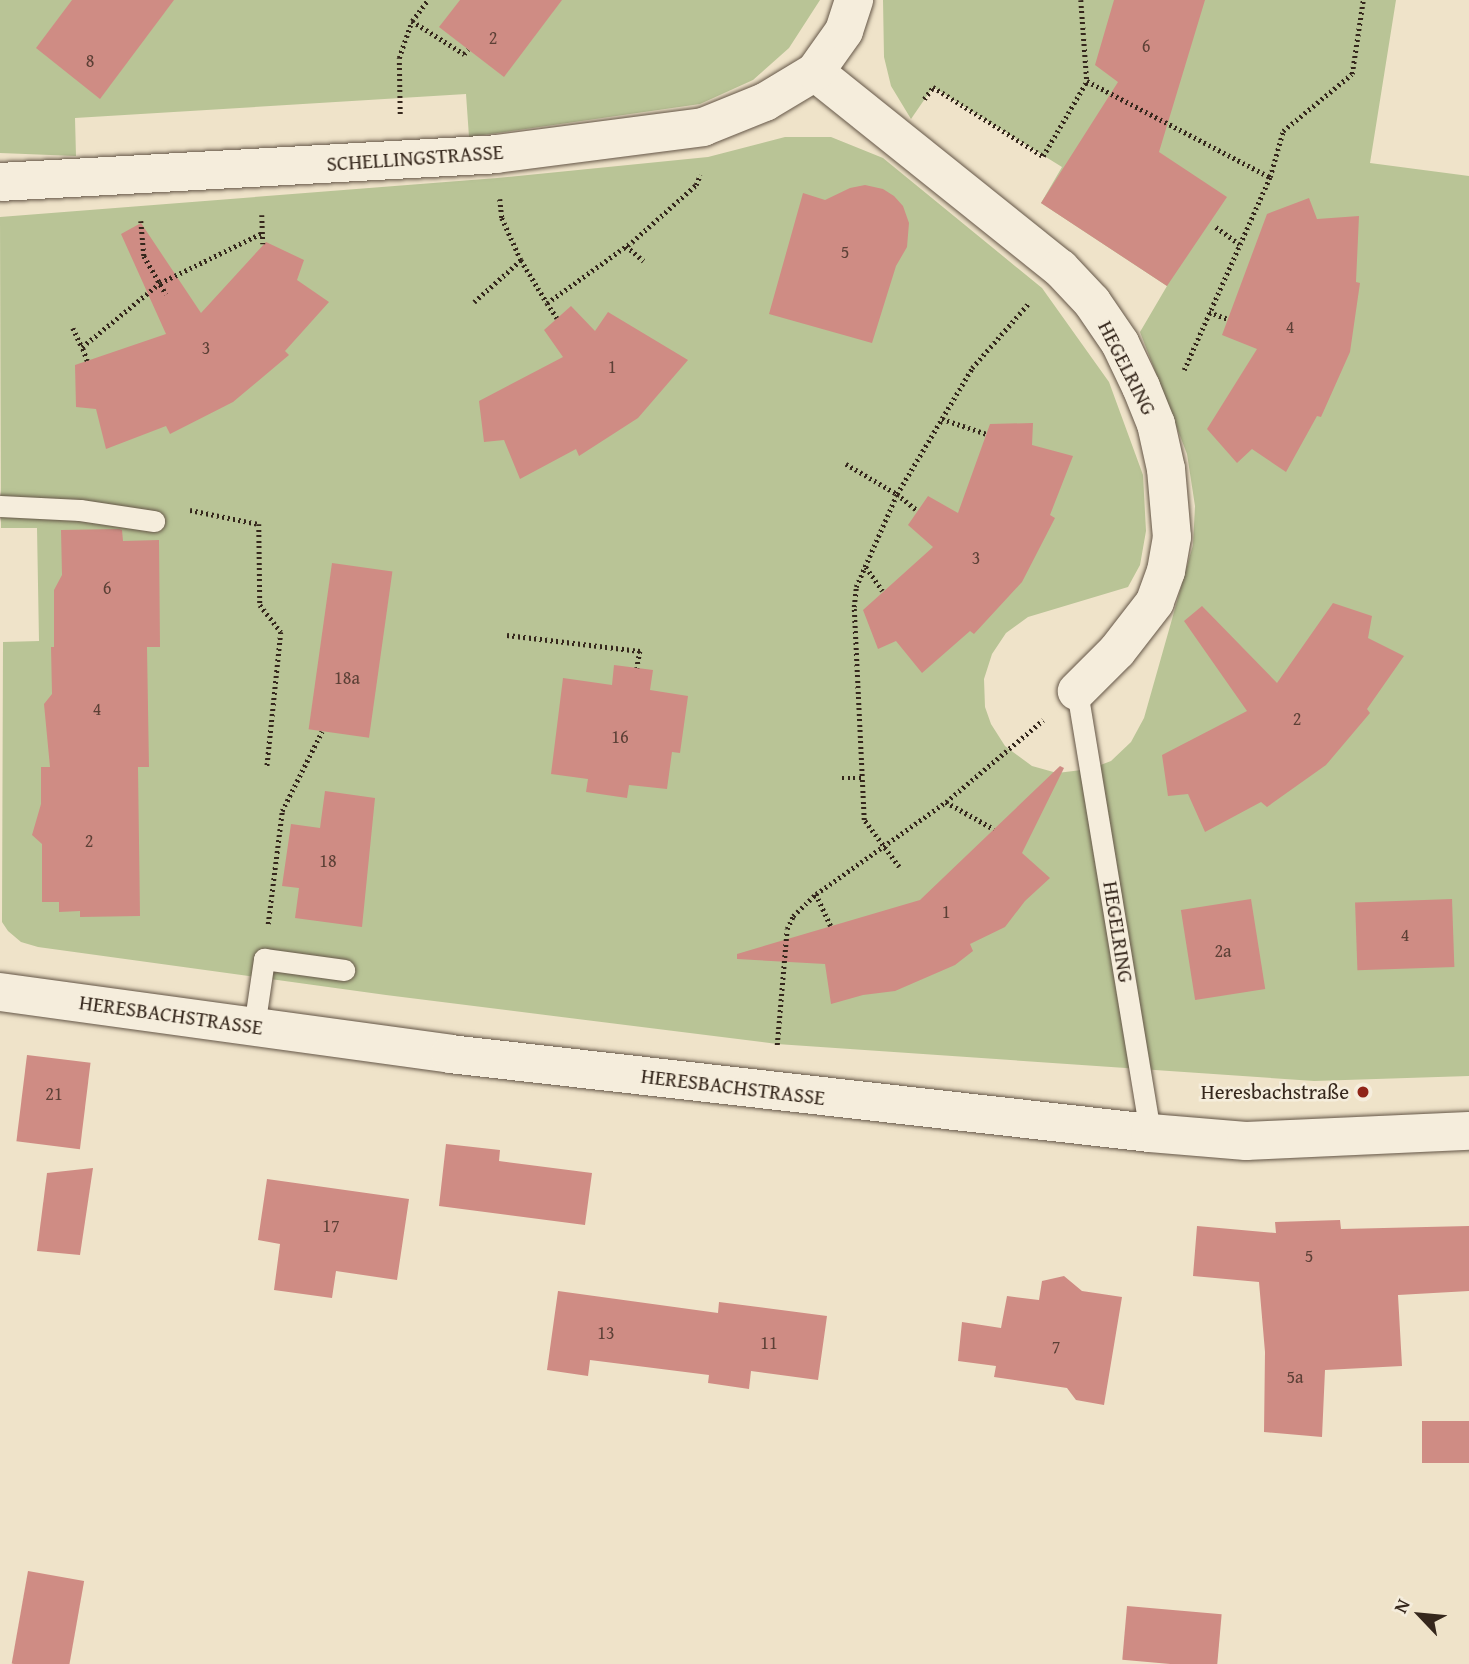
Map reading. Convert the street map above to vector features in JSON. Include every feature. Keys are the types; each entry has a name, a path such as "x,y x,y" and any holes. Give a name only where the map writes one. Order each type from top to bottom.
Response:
{"street":[{"path":"815,72 844,31 854,0"},
{"name":"HEGELRING","path":"815,72 1060,268 1092,302 1120,343 1149,408 1166,469 1171,508 1172,537 1166,571 1156,602 1077,691"},
{"name":"SCHELLINGSTRASSE","path":"0,182 496,154 704,127 765,103 815,72"},
{"name":"HERESBACHSTRASSE","path":"0,992 254,1027 772,1091 1150,1133 1246,1141 1469,1131"}],"lane":[{"path":"0,506 80,510 154,521"},
{"name":"HEGELRING","path":"1077,691 1150,1133"},
{"path":"254,1027 264,959 344,970"}],"path":[{"path":"403,160 399,58 412,21 428,0"},
{"path":"898,138 933,87 1043,156 1087,81 1081,0"},
{"path":"1149,408 1176,388 1270,177 1283,131 1352,74 1363,0"},
{"path":"412,21 464,54 467,49"},
{"path":"1087,81 1270,177"},
{"path":"496,154 502,218 521,260 556,318"},
{"path":"547,303 626,246 696,185 704,166"},
{"path":"138,175 144,256 166,294"},
{"path":"1216,227 1239,244"},
{"path":"82,347 160,283 262,233"},
{"path":"626,246 644,261"},
{"path":"474,302 521,260"},
{"path":"899,867 864,820 854,607 856,587 897,494 972,368 1060,268"},
{"path":"1209,312 1228,319"},
{"path":"73,328 87,361"},
{"path":"942,419 987,434"},
{"path":"846,464 897,494 918,511"},
{"path":"179,508 259,524 260,605 281,632 267,767"},
{"path":"865,566 883,591"},
{"path":"508,635 640,651 637,668"},
{"path":"772,1091 787,929 793,916 816,894 946,802 1077,691"},
{"path":"264,959 282,811 321,732"},
{"path":"842,778 863,778"},
{"path":"946,802 994,829"},
{"path":"816,894 831,926"}],"green space":[{"path":"0,0 820,0 789,48 753,80 700,104 469,137 466,94 75,118 76,156 0,153"},
{"path":"883,0 1396,0 1370,163 1469,176 1469,1076 1314,1081 777,1044 386,995 38,947 21,942 8,931 2,922 3,642 39,641 37,528 1,528 0,217 497,178 708,157 785,137 831,137 883,158 1042,288 1109,382 1143,475 1146,531 1140,565 1128,587 1028,617 1006,633 992,654 984,679 985,707 991,724 1005,746 1032,766 1057,773 1090,769 1111,761 1131,742 1144,718 1193,545 1195,506 1187,454 1140,332 1167,286 1041,203 1062,167 933,87 911,119 891,86 884,57"}],"building":[{"path":"72,0 174,0 100,99 36,48"},
{"path":"460,0 562,0 504,77 439,27"},
{"path":"1114,0 1205,0 1159,152 1227,197 1167,286 1041,203 1118,82 1095,65"},
{"path":"865,185 883,189 894,196 903,206 909,223 907,247 896,266 872,343 769,314 803,193 825,200 850,188"},
{"path":"1309,198 1317,219 1359,216 1356,282 1360,283 1350,352 1321,417 1317,416 1286,472 1252,449 1237,463 1207,429 1257,349 1222,335 1267,214"},
{"path":"141,223 201,313 266,242 304,260 297,280 329,302 285,351 289,355 233,402 170,434 166,426 106,449 96,409 76,407 75,365 166,334 121,234"},
{"path":"571,306 595,331 608,312 688,360 638,418 579,456 576,449 520,479 504,440 484,442 479,401 563,357 544,330"},
{"path":"1033,423 1032,445 1073,456 1050,515 1055,518 1022,582 974,634 970,631 922,673 896,641 878,649 863,610 933,547 908,525 928,496 958,513 990,424"},
{"path":"119,529 122,530 123,541 159,540 160,647 147,647 149,767 138,767 140,916 80,917 80,911 59,912 59,902 42,902 42,844 32,835 41,804 41,767 50,767 44,704 52,694 54,590 62,575 61,530"},
{"path":"332,563 392,571 369,738 309,729"},
{"path":"1333,603 1372,616 1368,638 1404,656 1367,709 1370,713 1326,765 1267,807 1261,802 1205,832 1188,794 1168,796 1162,755 1247,711 1184,621 1202,606 1277,683"},
{"path":"614,665 653,670 650,690 688,696 680,753 672,752 667,789 629,785 627,798 586,792 588,779 551,774 563,678 612,685"},
{"path":"1060,766 1064,768 1022,853 1050,878 1025,901 1005,927 970,944 973,951 955,965 895,991 863,995 831,1004 825,964 737,959 737,954 920,900"},
{"path":"325,791 375,798 362,927 295,918 299,888 282,886 291,824 320,828"},
{"path":"1251,899 1265,989 1195,1000 1181,910"},
{"path":"1452,899 1454,967 1357,970 1355,902"},
{"path":"27,1055 91,1063 80,1149 16,1141"},
{"path":"446,1144 500,1150 499,1161 592,1173 585,1225 439,1206"},
{"path":"93,1168 80,1255 37,1251 47,1173"},
{"path":"267,1179 409,1199 397,1280 336,1271 332,1298 274,1290 280,1244 258,1240"},
{"path":"1340,1220 1341,1229 1469,1226 1469,1291 1398,1295 1402,1366 1325,1370 1322,1437 1264,1432 1265,1352 1259,1282 1193,1276 1197,1226 1276,1233 1275,1222"},
{"path":"1064,1276 1082,1291 1122,1297 1104,1405 1076,1400 1067,1388 994,1377 996,1366 958,1361 962,1322 1001,1328 1007,1296 1039,1300 1042,1281"},
{"path":"558,1291 718,1313 719,1302 827,1316 818,1380 751,1371 749,1389 708,1383 709,1375 590,1360 588,1376 547,1370"},
{"path":"1422,1421 1469,1421 1469,1463 1422,1463"},
{"path":"28,1571 84,1581 69,1664 12,1664"},
{"path":"1127,1606 1222,1614 1217,1664 1122,1660"}],"place":[{"name":"Heresbachstraße","path":"1363,1092"}]}
